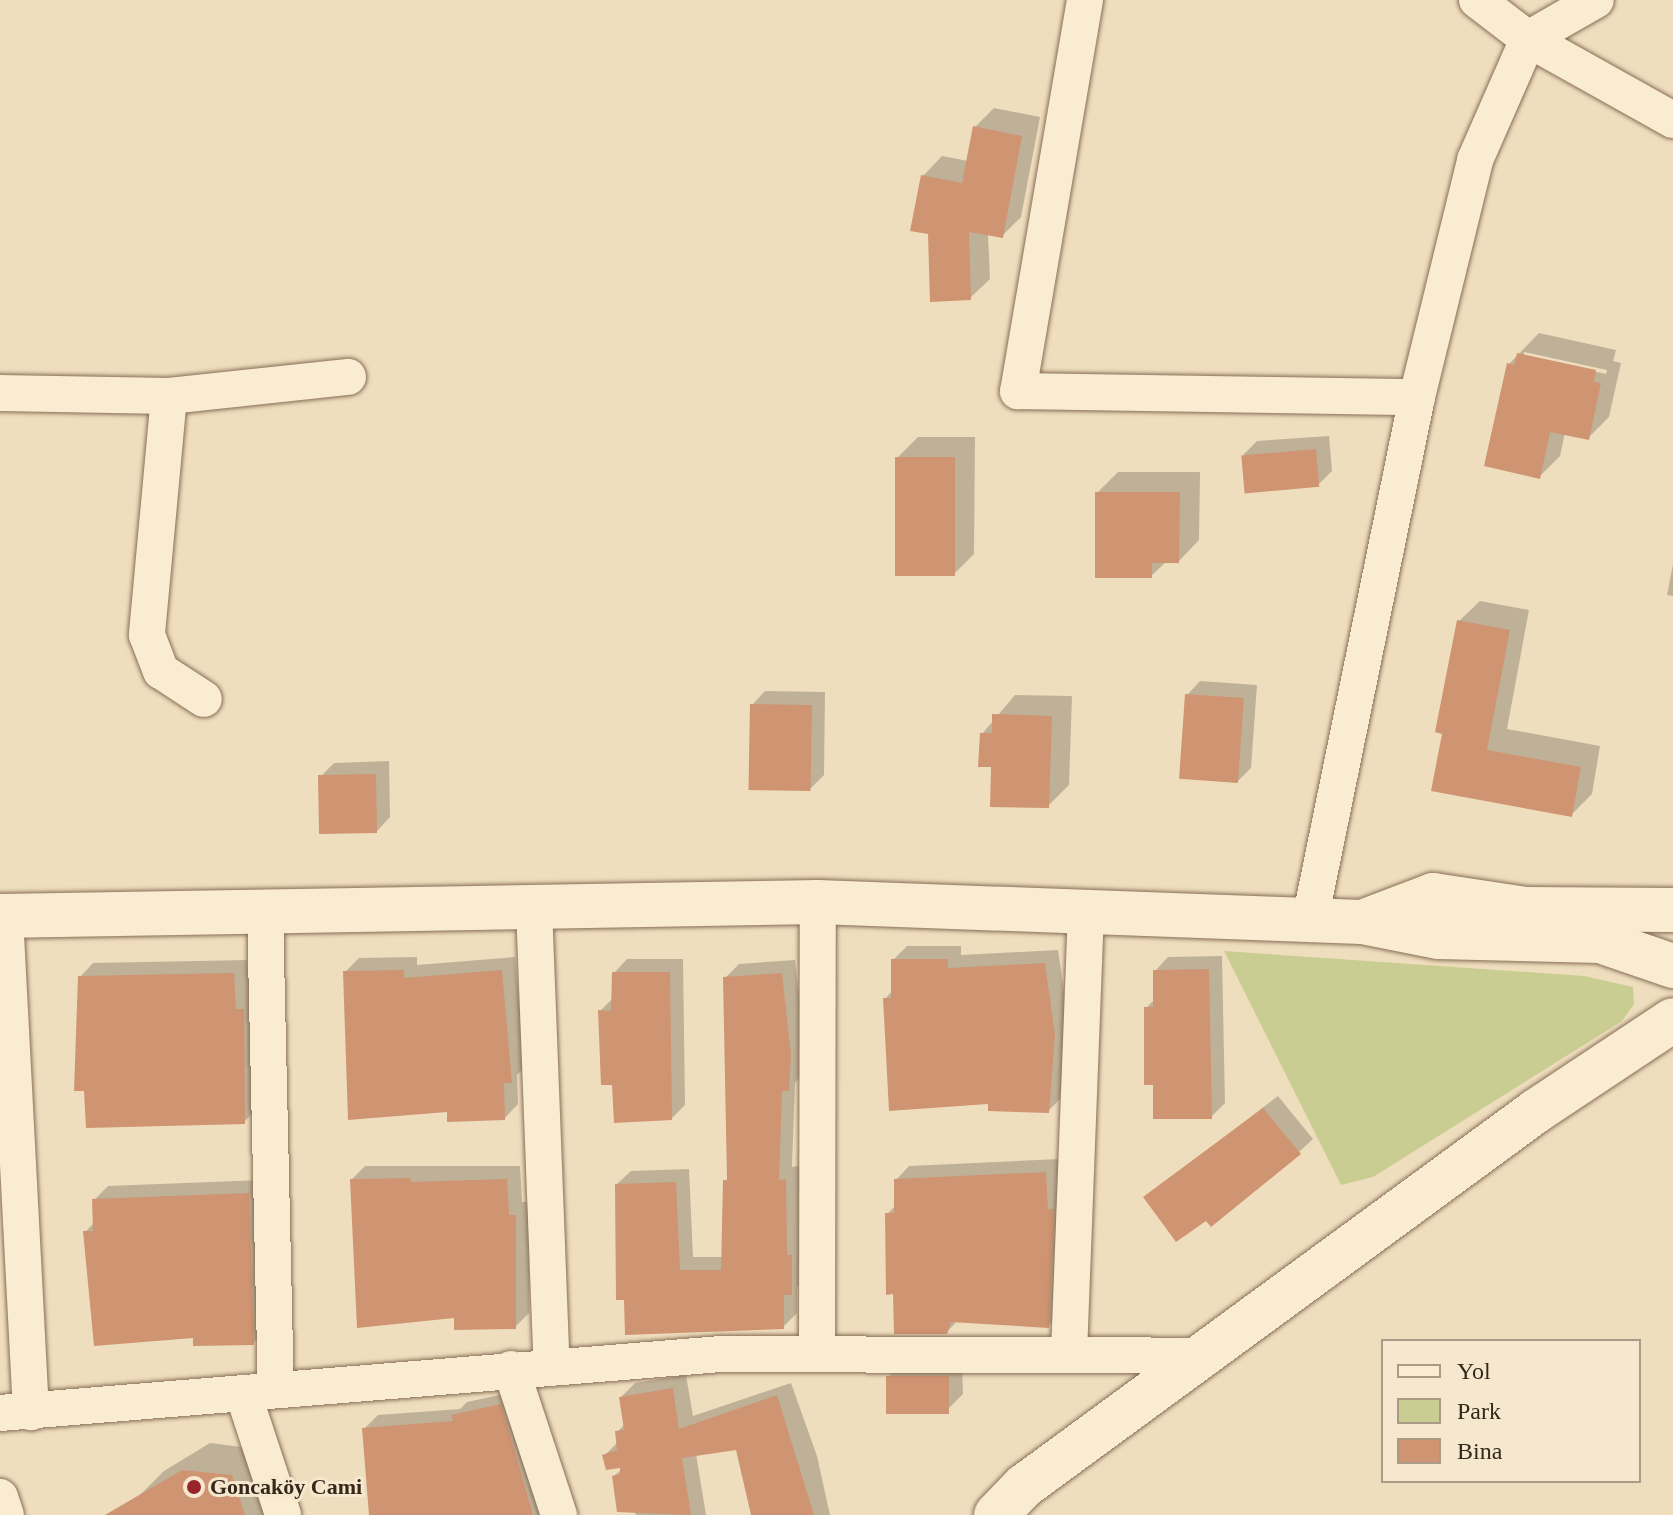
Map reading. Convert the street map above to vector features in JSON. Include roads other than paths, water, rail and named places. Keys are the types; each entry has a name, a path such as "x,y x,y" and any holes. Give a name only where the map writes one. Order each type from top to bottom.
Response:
{"street":[{"path":"1085,0 1018,391 1417,397"},
{"path":"1477,0 1528,39 1673,120"},
{"path":"1310,920 1417,397 1475,160 1528,39 1596,0"},
{"path":"0,393 169,396 348,377"},
{"path":"169,396 147,635 161,671 204,699"},
{"path":"1362,922 1433,895 1526,909 1673,910"},
{"path":"817,1353 818,902"},
{"path":"1204,1356 1069,1353 720,1354 16,1412 3,916 818,902 1362,922 1438,937 1600,941 1673,966"},
{"path":"534,907 552,1366"},
{"path":"265,911 259,1392 283,1515"},
{"path":"1069,1353 1086,912"},
{"path":"996,1515 1024,1486 1438,1187 1536,1111 1673,1020"},
{"path":"1438,1187 1520,1158 1673,1060"},
{"path":"511,1369 559,1515"},
{"path":"0,1497 6,1515"}],"place":[{"name":"Goncaköy Cami","path":"194,1487"}]}
